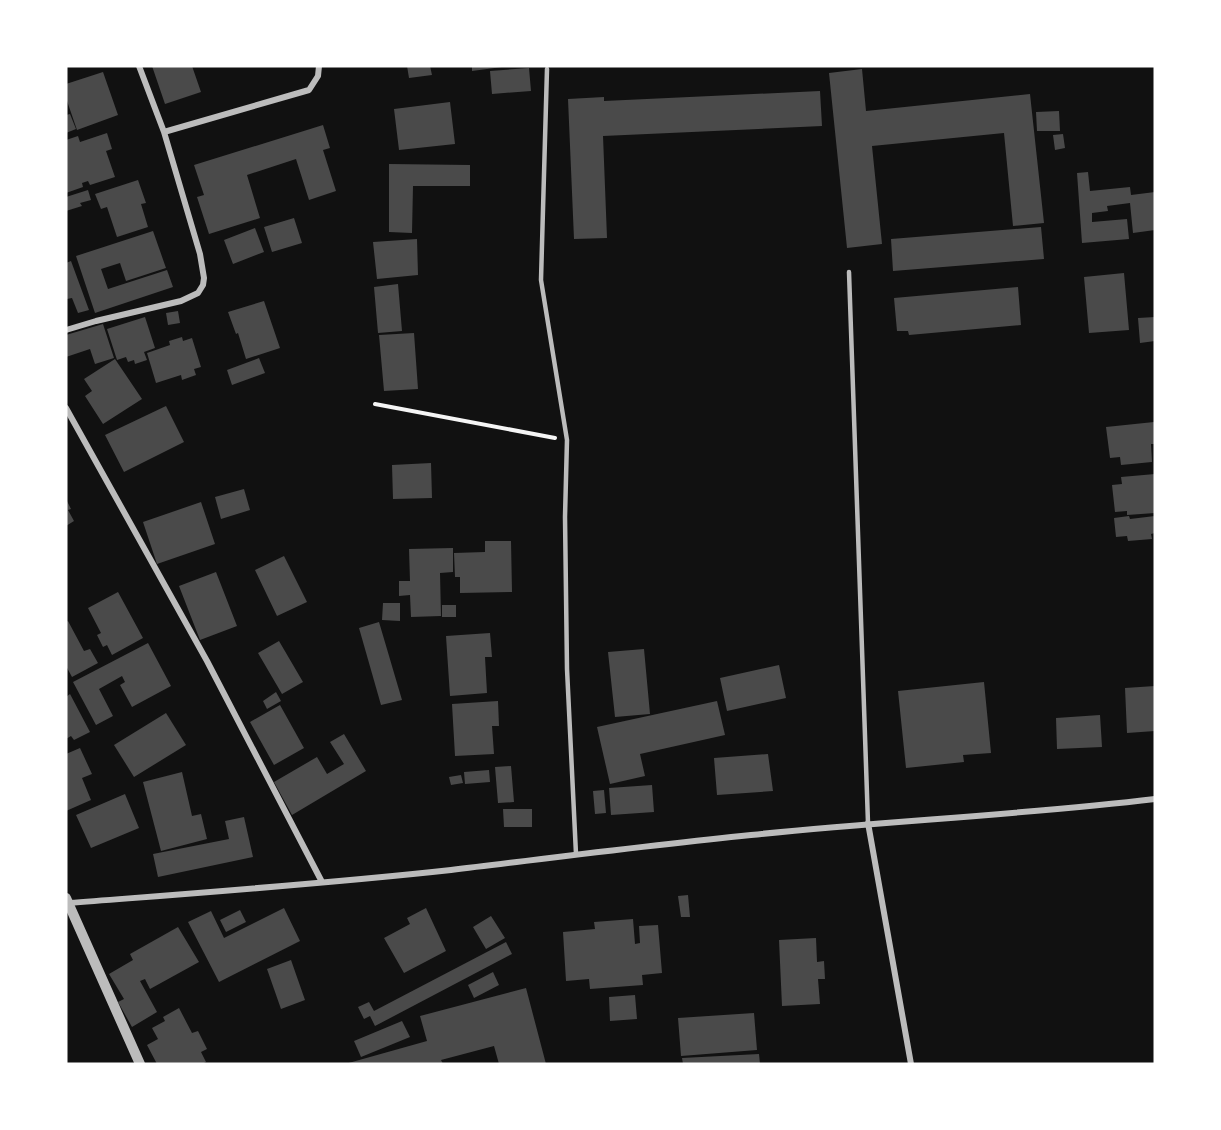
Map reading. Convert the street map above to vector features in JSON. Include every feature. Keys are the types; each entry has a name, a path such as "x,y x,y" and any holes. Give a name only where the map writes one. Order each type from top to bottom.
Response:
{"street":[{"path":"66,330 181,301 198,293 204,278 200,254 164,132 139,66"},
{"path":"164,132 309,90 318,76 319,66"},
{"path":"66,408 207,662 322,882"},
{"path":"140,1064 68,901 451,870 576,854 868,823 1155,799"},
{"path":"868,823 911,1064"}],"lane":[{"path":"547,69 541,280 567,440 565,517 567,657 576,854"},
{"path":"849,272 868,823"}],"path":[{"path":"375,404 567,440"}],"building":[{"path":"152,66 192,66 201,92 165,104"},
{"path":"407,66 430,66 432,75 409,78"},
{"path":"472,66 502,66 502,67 472,71"},
{"path":"529,68 531,91 492,94 490,71"},
{"path":"862,69 866,111 1030,94 1044,223 1013,226 1004,133 872,146 882,244 847,248 829,73"},
{"path":"103,72 118,115 77,130 66,98 66,84"},
{"path":"820,91 822,126 603,136 607,238 574,239 568,99 604,97 604,101"},
{"path":"450,102 455,144 399,150 394,109"},
{"path":"1059,111 1060,131 1037,131 1036,112"},
{"path":"70,114 76,129 66,133 66,115"},
{"path":"323,125 330,148 323,150 336,191 309,200 296,159 247,175 260,218 209,234 197,197 204,195 194,165"},
{"path":"107,133 112,149 106,151 115,177 90,185 88,181 82,183 83,187 66,193 66,140 78,136 80,142"},
{"path":"1063,134 1065,148 1055,150 1053,135"},
{"path":"389,164 470,165 470,186 413,186 412,233 389,232"},
{"path":"1088,172 1090,191 1130,187 1131,195 1155,192 1155,230 1133,233 1130,203 1107,206 1108,211 1092,213 1092,222 1127,219 1129,239 1082,243 1077,173"},
{"path":"138,180 146,203 141,204 148,227 117,237 107,207 101,209 95,194"},
{"path":"88,190 91,200 80,203 82,206 66,211 66,197"},
{"path":"294,218 302,243 272,252 264,227"},
{"path":"1041,227 1044,259 893,271 891,239"},
{"path":"255,228 264,252 233,264 224,240"},
{"path":"153,231 166,268 126,281 120,263 101,269 108,289 167,270 173,287 95,313 76,256"},
{"path":"417,239 418,275 377,279 373,242"},
{"path":"71,261 89,310 78,313 72,298 67,299 66,297 66,263"},
{"path":"1124,273 1129,330 1089,333 1084,277"},
{"path":"398,284 402,331 378,333 374,287"},
{"path":"1018,287 1021,325 909,335 908,331 897,331 894,298"},
{"path":"264,301 280,348 246,359 238,333 236,334 228,312"},
{"path":"178,311 180,323 168,325 166,313"},
{"path":"145,317 155,348 144,352 147,360 135,364 134,360 128,362 126,357 117,360 107,329"},
{"path":"1155,317 1155,341 1140,343 1138,318"},
{"path":"103,324 114,358 95,364 90,349 66,357 66,335"},
{"path":"414,333 418,389 384,391 379,335"},
{"path":"182,337 183,341 192,338 201,367 194,369 196,375 182,380 181,375 156,383 147,353 170,345 169,341"},
{"path":"259,358 265,373 232,385 227,370"},
{"path":"115,359 142,399 103,424 85,396 92,391 84,379"},
{"path":"166,406 184,442 124,472 105,435"},
{"path":"1154,422 1155,444 1151,444 1152,462 1121,465 1120,457 1110,458 1106,427"},
{"path":"431,463 432,498 393,499 392,465"},
{"path":"1155,474 1155,513 1127,515 1127,511 1115,512 1112,485 1122,484 1121,477"},
{"path":"244,489 250,510 221,519 215,497"},
{"path":"66,499 71,509 68,510 74,521 66,526"},
{"path":"201,502 215,544 157,564 143,522"},
{"path":"1129,516 1130,519 1155,516 1155,533 1151,534 1152,539 1128,541 1127,536 1116,537 1114,518"},
{"path":"485,541 511,541 512,592 460,593 460,577 455,577 454,553 485,552"},
{"path":"453,548 453,572 440,573 441,616 411,617 410,595 399,596 399,581 410,581 409,549"},
{"path":"284,556 307,602 277,616 255,570"},
{"path":"216,572 237,626 200,640 179,586"},
{"path":"118,592 143,638 112,655 107,645 103,647 97,635 101,633 88,608"},
{"path":"383,603 400,603 400,621 382,620"},
{"path":"442,605 456,605 456,617 442,617"},
{"path":"68,621 84,651 90,649 98,663 72,677 66,666 66,622"},
{"path":"379,622 402,700 381,705 359,628"},
{"path":"490,633 492,657 485,657 487,693 450,696 446,636"},
{"path":"279,641 303,682 282,694 258,653"},
{"path":"148,643 171,686 132,707 120,685 125,682 122,676 99,689 113,716 96,725 73,682"},
{"path":"644,649 650,714 615,717 608,652"},
{"path":"779,665 786,698 727,711 720,678"},
{"path":"984,682 991,753 963,755 964,762 906,768 898,691"},
{"path":"1155,686 1155,731 1127,733 1125,688"},
{"path":"276,692 281,701 267,709 263,701"},
{"path":"70,694 90,732 74,740 71,736 66,739 66,697"},
{"path":"498,701 499,726 492,726 494,754 455,756 452,704"},
{"path":"717,701 725,735 640,754 645,776 610,784 597,727"},
{"path":"280,705 304,748 274,765 250,722"},
{"path":"166,713 186,745 134,777 114,745"},
{"path":"1100,715 1102,747 1057,749 1056,718"},
{"path":"344,734 366,771 292,815 274,782 317,757 327,774 344,764 330,742"},
{"path":"80,748 92,774 82,778 91,800 66,811 66,754"},
{"path":"768,754 773,791 717,795 714,758"},
{"path":"511,766 514,802 498,803 495,767"},
{"path":"489,770 490,782 465,784 464,772"},
{"path":"182,772 192,816 201,814 207,839 161,851 143,782"},
{"path":"461,775 463,783 451,785 449,777"},
{"path":"652,785 654,812 611,815 609,788"},
{"path":"604,790 606,813 595,814 593,791"},
{"path":"125,794 139,828 91,848 76,815"},
{"path":"503,809 532,809 532,827 504,827"},
{"path":"244,817 253,857 158,877 153,854 229,839 225,821"},
{"path":"688,895 690,917 681,917 678,896"},
{"path":"284,908 300,941 219,982 188,922 211,911 224,938"},
{"path":"426,908 446,951 404,973 384,938 410,924 407,918"},
{"path":"240,910 246,922 226,932 220,920"},
{"path":"491,916 505,938 486,949 473,927"},
{"path":"633,919 635,944 640,943 639,926 658,925 662,973 642,975 643,985 590,989 589,979 566,981 563,932 595,929 594,922"},
{"path":"178,927 199,962 150,989 145,979 140,981 157,1012 132,1027 118,1002 124,999 109,974 133,960 130,954"},
{"path":"816,938 817,962 824,961 825,979 818,979 820,1004 782,1006 779,940"},
{"path":"506,942 512,954 375,1026 370,1016 364,1019 358,1007 369,1002 374,1011"},
{"path":"291,960 305,1000 281,1009 267,969"},
{"path":"493,972 499,985 474,998 468,985"},
{"path":"526,988 546,1064 499,1064 494,1046 441,1060 443,1064 345,1064 427,1041 420,1016"},
{"path":"635,995 637,1019 610,1021 609,997"},
{"path":"179,1008 192,1033 198,1031 207,1049 201,1052 206,1062 202,1064 157,1064 147,1045 158,1039 152,1028 165,1021 163,1017"},
{"path":"754,1013 757,1050 681,1056 678,1018"},
{"path":"402,1021 410,1037 361,1057 354,1041"},
{"path":"759,1054 760,1064 683,1064 682,1058"}]}
